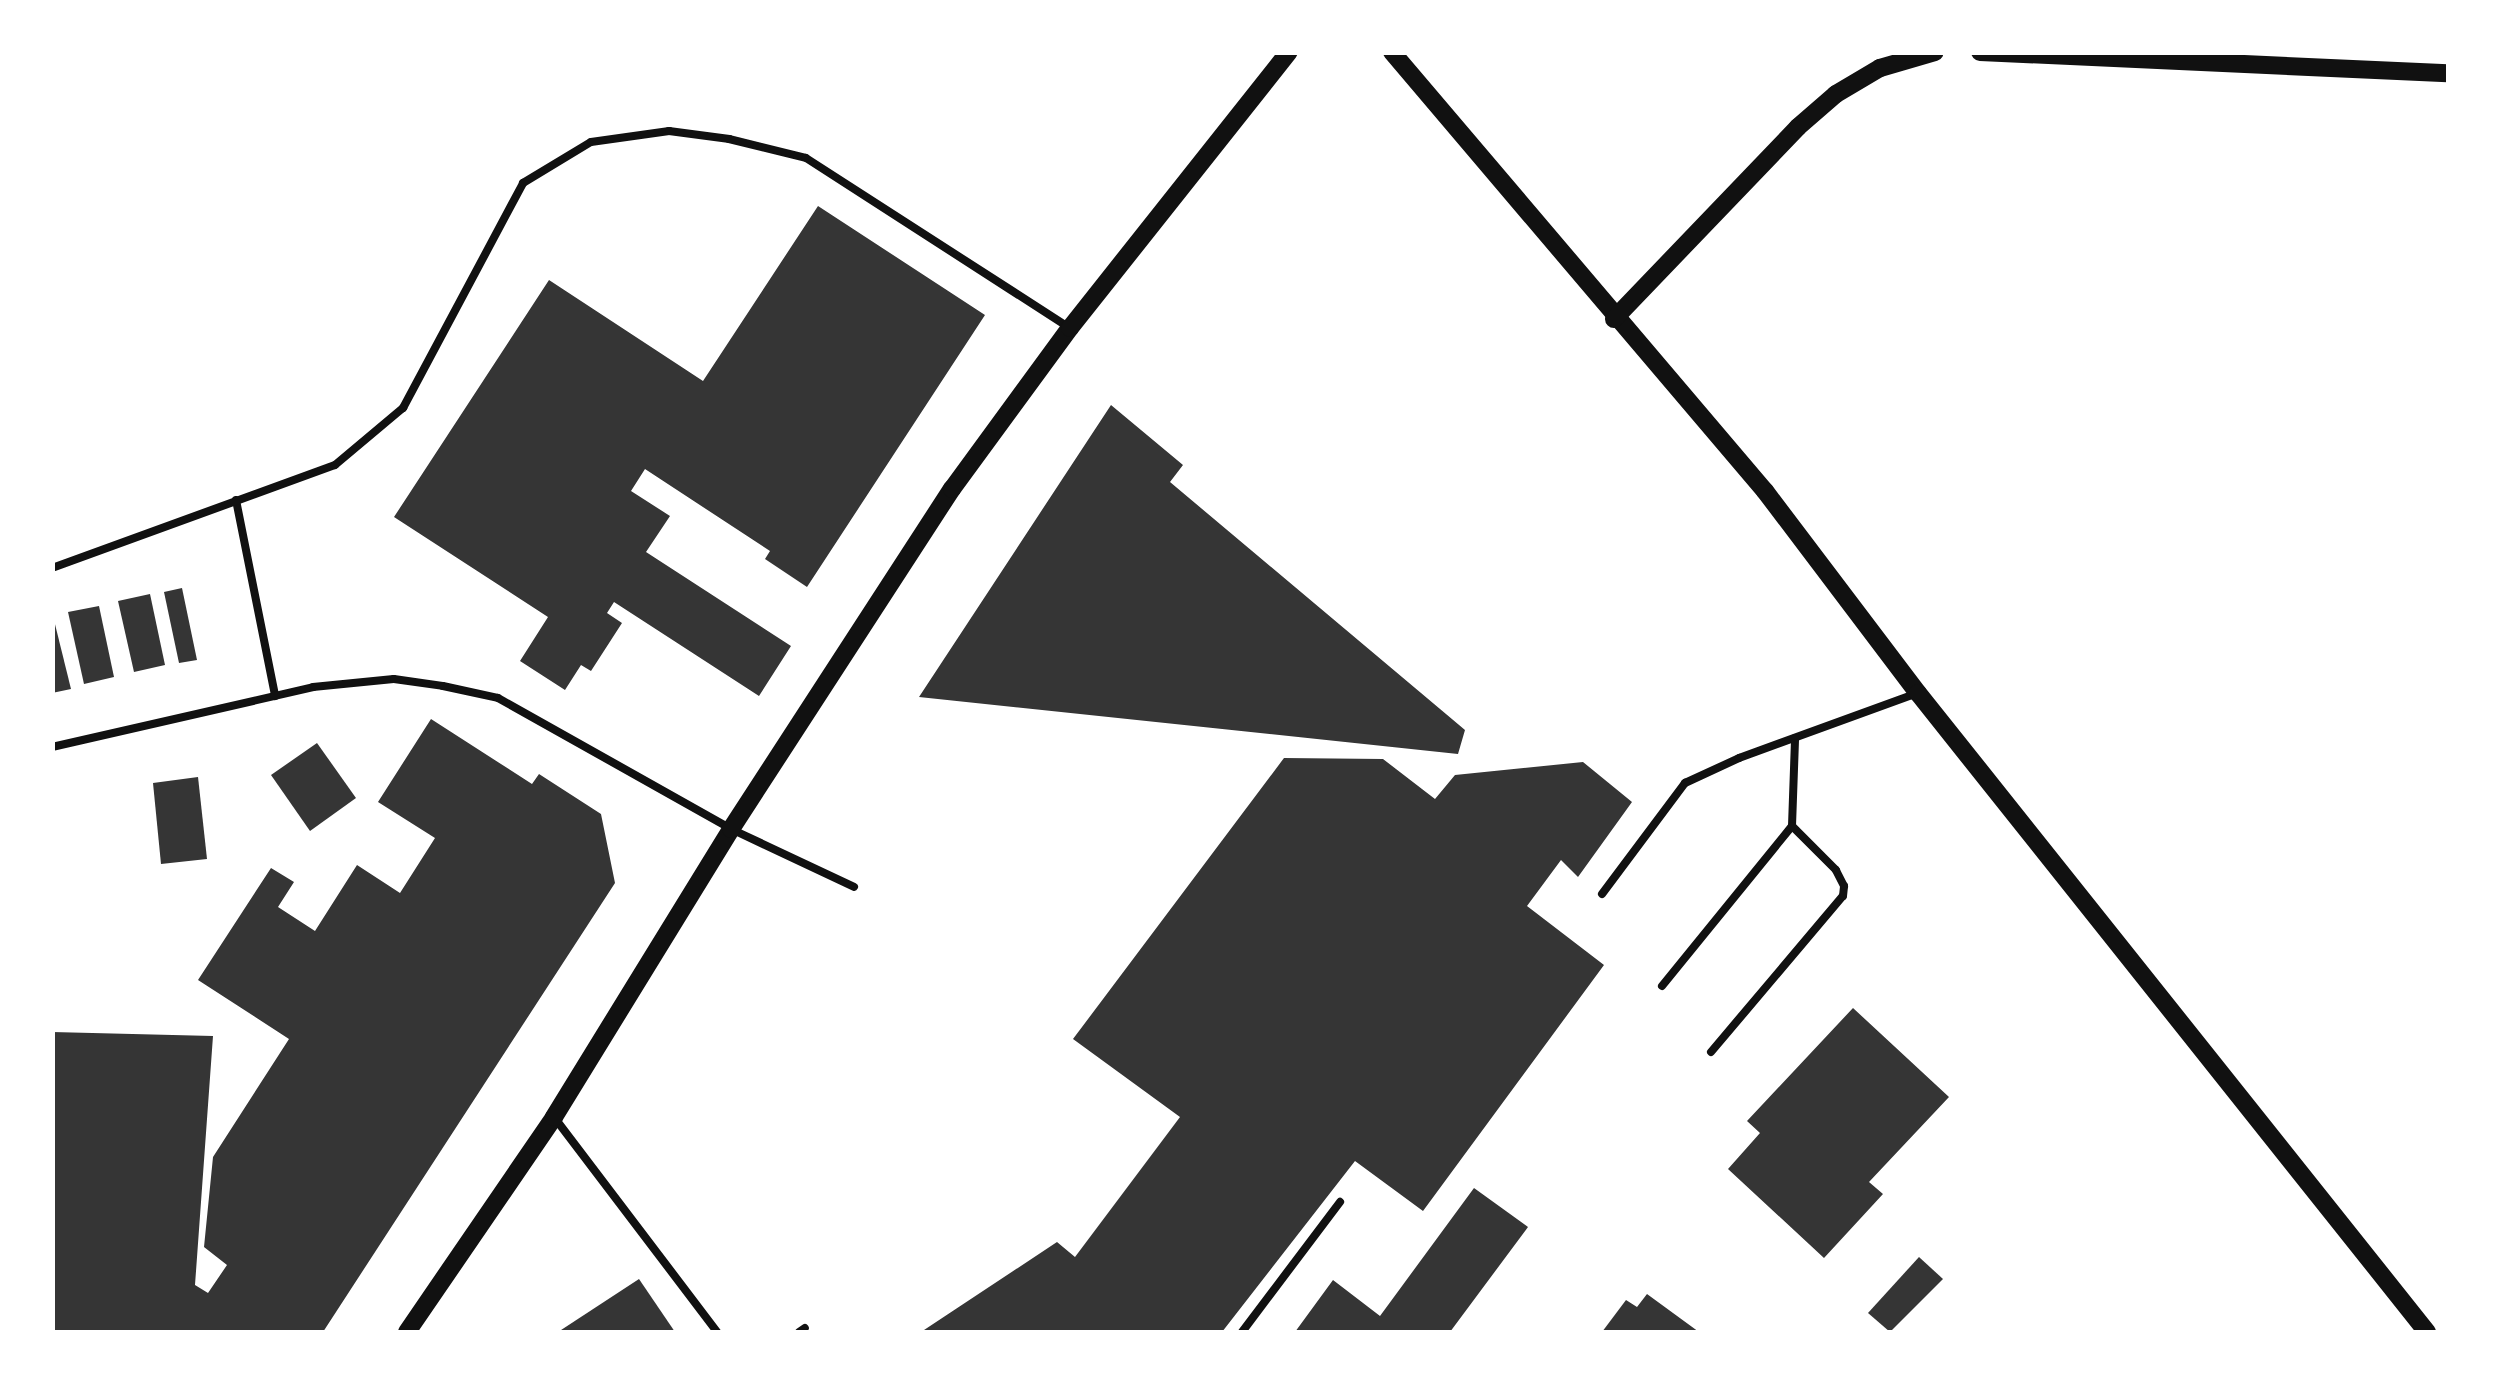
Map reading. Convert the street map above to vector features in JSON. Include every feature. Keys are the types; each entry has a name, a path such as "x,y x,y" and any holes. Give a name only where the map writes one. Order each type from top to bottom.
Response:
{"street":[{"path":"407,1332 554,1117 731,828 952,489 1070,328 1289,52"},
{"path":"1392,52 1765,492 1918,693 2426,1332"},
{"path":"1614,318 1836,94 1880,68 1935,52"},
{"path":"1980,52 2448,73"}],"lane":[{"path":"52,568 335,464 403,408 523,183 591,142 669,131 729,139 806,158 1070,328"},
{"path":"236,500 275,696"},
{"path":"52,747 313,687 394,680 498,698 731,828 854,886"},
{"path":"1602,894 1686,784 1795,738 1918,693"},
{"path":"1662,986 1792,826 1795,738"},
{"path":"1710,1052 1843,896 1844,886 1836,870 1792,826"},
{"path":"554,1117 717,1332"},
{"path":"1242,1332 1340,1202"}],"building":[{"path":"818,206 985,315 807,587 765,559 770,551 645,469 631,491 670,516 646,552 791,646 759,696 614,602 607,613 622,623 591,671 581,665 565,690 520,661 548,617 394,517 549,280 703,381"},
{"path":"1111,405 1183,465 1170,482 1465,730 1458,754 919,697"},
{"path":"182,588 197,660 179,663 164,592"},
{"path":"150,594 165,665 134,672 118,601"},
{"path":"99,606 114,677 84,684 68,612"},
{"path":"52,612 71,689 52,693"},
{"path":"431,719 532,784 539,774 601,814 615,883 323,1332 52,1332 52,1032 213,1036 195,1285 208,1293 227,1265 204,1247 213,1157 289,1039 198,980 271,868 294,882 278,907 315,931 357,865 400,893 435,838 378,802"},
{"path":"317,743 356,798 310,831 271,775"},
{"path":"1284,758 1383,759 1435,799 1455,775 1583,762 1632,802 1578,877 1561,860 1527,906 1604,965 1423,1211 1355,1161 1222,1332 921,1332 1057,1242 1075,1257 1180,1117 1073,1039"},
{"path":"198,777 207,859 161,864 153,783"},
{"path":"1853,1008 1949,1097 1869,1182 1883,1194 1824,1258 1728,1169 1760,1133 1747,1121"},
{"path":"1474,1188 1528,1227 1450,1332 1295,1332 1333,1280 1380,1316"},
{"path":"1919,1257 1943,1279 1890,1332 1868,1313"},
{"path":"639,1279 675,1332 558,1332"},
{"path":"1647,1294 1699,1332 1602,1332 1626,1300 1637,1307"}]}
